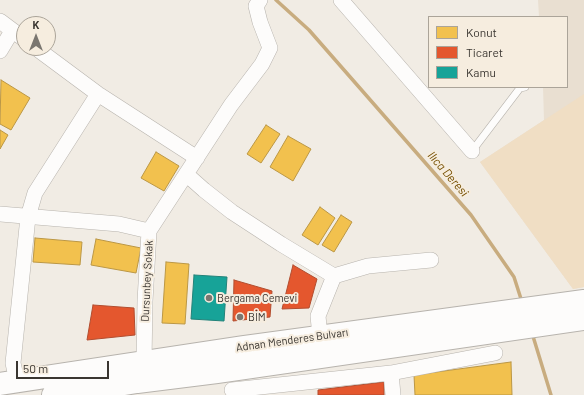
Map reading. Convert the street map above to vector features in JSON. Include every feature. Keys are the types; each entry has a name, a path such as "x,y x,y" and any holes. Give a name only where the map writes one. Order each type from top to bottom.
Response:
{"main road":[{"name":"Adnan Menderes Bulvarı","path":"53,395 216,372 489,324 577,311"},
{"name":"Adnan Menderes Bulvarı","path":"8,383 320,336 489,324"}],"street":[{"path":"341,0 472,151"},
{"path":"149,231 232,105 262,64 270,48 260,22 258,3"},
{"path":"0,21 16,33"},
{"path":"0,51 16,37"},
{"path":"47,56 98,94 197,158"},
{"path":"8,383 13,363 28,217 35,193 98,94"},
{"path":"186,174 232,212 280,244 334,276 368,266 431,260"},
{"name":"Dursunbey Sokak","path":"0,214 119,224 149,231 145,301 144,362"},
{"path":"320,336 318,316 334,276"},
{"path":"216,372 233,393 390,373 494,353"},
{"path":"390,373 393,395"}],"lane":[{"path":"472,151 520,88"}],"shaded area":[{"path":"538,0 584,0 584,287 573,289 480,162 544,120 543,88 568,88 568,16 539,16"},
{"path":"584,94 584,287 573,289 480,162"}],"building: Konut":[{"path":"1,80 30,98 11,130 0,124"},
{"path":"266,125 280,134 261,163 247,154"},
{"path":"0,130 8,135 0,149"},
{"path":"288,136 311,149 293,181 270,167"},
{"path":"156,152 179,166 164,191 141,178"},
{"path":"320,207 335,218 318,245 302,235"},
{"path":"341,215 352,222 334,252 322,245"},
{"path":"35,238 82,242 80,265 33,262"},
{"path":"96,239 141,248 136,273 91,265"},
{"path":"166,262 189,264 185,324 162,323"},
{"path":"511,362 512,395 415,395 414,375"}],"building: Ticaret":[{"path":"293,265 317,279 309,308 282,309"},
{"path":"234,280 272,291 270,317 233,321"},
{"path":"93,305 134,308 135,335 87,340"},
{"path":"384,382 384,395 318,395 318,390"}],"building: Kamu":[{"name":"Bergama Cemevi","path":"194,275 227,277 224,321 191,319"}],"waterway":[{"name":"Ilıca Deresi","path":"276,0 309,30 471,215 514,277 522,302"},
{"name":"Ilıca Deresi","path":"532,333 551,395"}],"place":[{"name":"Bergama Cemevi","path":"209,298"},
{"name":"BİM","path":"240,317"}]}
